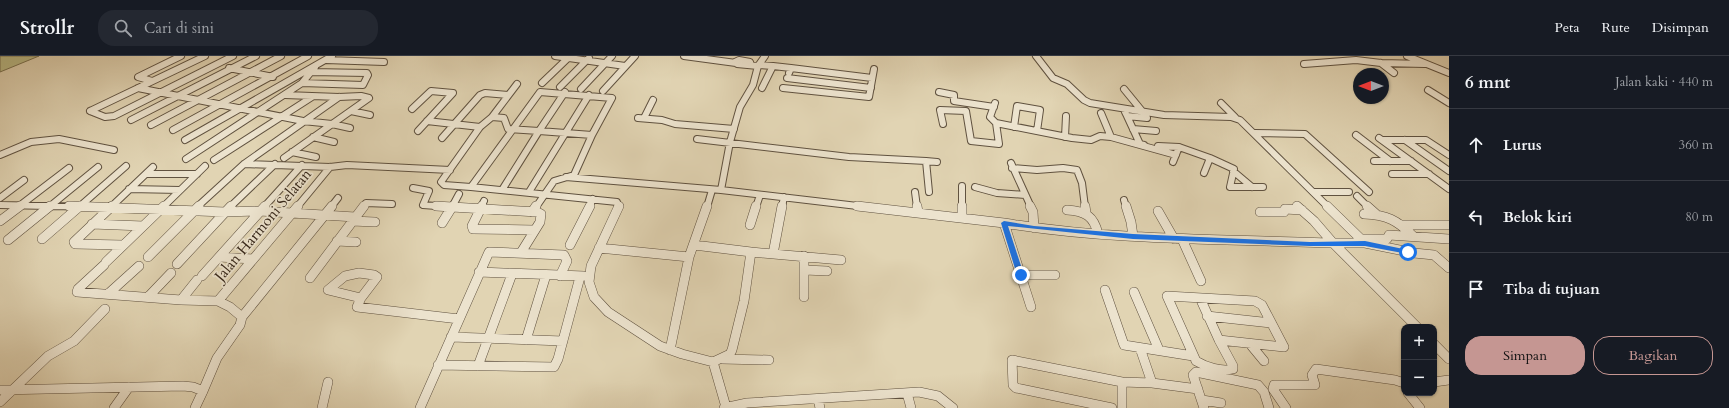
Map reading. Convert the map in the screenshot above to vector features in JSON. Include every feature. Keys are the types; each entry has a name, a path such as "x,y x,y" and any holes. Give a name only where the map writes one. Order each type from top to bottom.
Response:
{"street":[{"path":"152,81 138,77 180,56"},
{"path":"205,56 90,112 105,117 114,116 233,56"},
{"path":"131,120 256,56"},
{"path":"151,125 281,56"},
{"path":"173,130 308,56"},
{"path":"185,140 238,108 332,56"},
{"path":"352,60 360,56"},
{"path":"555,56 568,58 589,58 605,64 625,66"},
{"path":"581,89 612,56"},
{"path":"603,91 635,56"},
{"path":"684,56 737,62"},
{"path":"702,56 737,62 747,66 751,64 773,66 872,78"},
{"path":"670,350 689,257 716,190 740,107 753,85 758,65 765,56"},
{"path":"1036,56 1052,78 1067,84 1087,102 1095,105 1123,108 1145,114"},
{"path":"1407,56 1449,73"},
{"path":"542,83 568,58"},
{"path":"502,190 539,131 562,90 589,58"},
{"path":"325,60 375,61 384,59"},
{"path":"1304,64 1356,60 1381,63 1425,64"},
{"path":"195,61 288,80"},
{"path":"1381,63 1394,73"},
{"path":"186,159 260,112 302,83 318,64"},
{"path":"762,88 773,66"},
{"path":"791,68 782,90 869,98 874,69"},
{"path":"312,72 367,73 368,75 363,85 365,87 361,96"},
{"path":"787,78 871,88"},
{"path":"302,83 363,85"},
{"path":"438,365 554,367 556,365 584,276 615,216 619,205 613,200 442,184 442,180 480,127 492,117 517,84"},
{"path":"138,88 281,117 350,128"},
{"path":"1124,89 1145,114"},
{"path":"412,109 431,90 453,93 418,131"},
{"path":"471,187 540,92 562,90 612,98 592,135 574,175 554,181 532,212"},
{"path":"1428,90 1449,102"},
{"path":"939,92 954,95 954,101 994,105 990,117 996,123 1065,137 1091,140 1100,136 1140,144 1179,147 1210,158 1234,169 1233,172 1252,187"},
{"path":"442,138 481,94 508,95"},
{"path":"284,158 369,98 361,96 312,97 285,95"},
{"path":"529,192 589,95"},
{"path":"214,160 312,97"},
{"path":"148,257 193,211 244,164 339,97"},
{"path":"653,100 641,118 662,120 675,124 734,129"},
{"path":"1221,102 1235,117 1255,133 1362,241 1414,253 1434,255 1449,268"},
{"path":"1014,127 1018,106 1040,110 1037,131"},
{"path":"1123,108 1140,144 1174,158 1179,147"},
{"path":"943,124 940,110 966,112 971,141 999,144 996,123"},
{"path":"351,111 370,115"},
{"path":"1101,113 1111,138"},
{"path":"1127,116 1145,114 1235,117"},
{"path":"1065,137 1066,116"},
{"path":"492,117 504,118 506,127 512,129 592,135"},
{"path":"428,121 480,127"},
{"path":"1133,129 1156,131"},
{"path":"1255,133 1305,134 1369,192"},
{"path":"1417,134 1449,155"},
{"path":"1356,135 1390,161"},
{"path":"313,137 334,142"},
{"path":"1426,140 1381,139 1449,189"},
{"path":"0,155 31,142 59,140 114,150"},
{"path":"697,140 730,142 849,158 937,162"},
{"path":"1405,140 1449,171"},
{"path":"292,152 316,157"},
{"path":"1204,173 1210,158"},
{"path":"926,161 930,192"},
{"path":"1374,161 1411,161"},
{"path":"244,164 330,167 347,165 450,170"},
{"path":"176,264 225,212 275,164"},
{"path":"181,300 302,165"},
{"path":"1034,228 1033,212 1011,165 1036,170 1063,168 1077,170 1082,183 1086,213"},
{"path":"42,239 126,166"},
{"path":"205,166 78,289 77,292 149,296 181,300 218,301 230,307 242,317"},
{"path":"8,240 98,167"},
{"name":"Jalan Harmoni Selatan","path":"218,301 330,167"},
{"path":"0,221 68,168"},
{"path":"123,245 75,244 75,240 153,168"},
{"path":"1233,172 1230,187 1263,187"},
{"path":"146,174 197,174"},
{"path":"1392,174 1429,174"},
{"path":"566,177 784,197 918,212 1034,228 1098,234 1178,239 1332,244 1387,239 1389,235 1449,238"},
{"path":"0,198 24,180"},
{"path":"962,186 962,218"},
{"path":"130,188 180,190"},
{"path":"413,188 430,191 423,205 539,213 542,217 522,251"},
{"path":"975,188 997,193 1025,195"},
{"path":"915,192 918,212"},
{"path":"1313,192 1349,192"},
{"path":"442,223 459,194"},
{"path":"750,225 760,195"},
{"path":"1357,196 1376,214"},
{"path":"773,254 784,197"},
{"path":"195,408 217,358 240,325 242,317 338,198"},
{"path":"570,245 593,198"},
{"path":"1124,200 1132,226 1133,236"},
{"path":"484,201 472,226 473,229 534,230"},
{"path":"510,210 514,202"},
{"path":"310,278 366,203 392,204"},
{"path":"0,205 80,206 225,212 260,211 324,215 375,222"},
{"path":"1260,212 1284,212 1285,209 1300,208 1320,228 1332,244 1414,324"},
{"path":"1067,210 1086,213 1094,221 1098,234"},
{"path":"1158,211 1178,239 1201,281"},
{"path":"1364,214 1376,214 1392,218 1413,236"},
{"path":"1004,223 1031,307"},
{"path":"92,224 143,226"},
{"path":"1402,225 1449,225"},
{"path":"1435,225 1449,238"},
{"path":"337,241 356,242"},
{"path":"694,245 841,260"},
{"path":"599,248 689,257"},
{"path":"420,408 479,272 490,251 522,251 564,255 567,261 560,276"},
{"path":"716,360 730,354 732,350 744,301 751,252"},
{"path":"804,256 804,297"},
{"path":"219,257 253,259"},
{"path":"108,294 139,266"},
{"path":"805,270 827,270"},
{"path":"361,298 328,290 345,274 350,272 376,276 376,280 361,298 356,307 459,319"},
{"path":"479,272 546,276 584,276"},
{"path":"149,296 171,273"},
{"path":"478,366 512,274"},
{"path":"1021,275 1055,275"},
{"path":"526,340 546,276"},
{"path":"584,276 598,304 612,315 670,350 690,357 716,360 769,360"},
{"path":"1105,290 1123,344 1193,356"},
{"path":"1134,292 1159,350"},
{"path":"1200,298 1207,316 1219,340 1233,366 1233,370 1201,365 1193,356 1167,296 1255,301 1262,305 1284,346 1279,347 1219,340"},
{"path":"0,402 48,356 74,341 105,309"},
{"path":"1207,316 1271,323"},
{"path":"451,337 563,341"},
{"path":"1250,344 1264,361"},
{"path":"1437,347 1449,359"},
{"path":"1140,348 1152,384"},
{"path":"716,360 725,408 740,403 819,404 907,393 931,393 940,396 953,408"},
{"path":"1112,408 1016,388 1013,385 1012,360 1122,382 1198,389"},
{"path":"1286,408 1273,389 1274,385 1315,385 1312,375 1316,370 1401,382"},
{"path":"1221,403 1203,404 1193,375 1196,372 1252,383 1263,389 1270,408"},
{"path":"1437,382 1449,380"},
{"path":"322,408 328,382"},
{"path":"1122,382 1122,408"},
{"path":"0,390 171,385 193,387 203,391"},
{"path":"114,408 129,387"},
{"path":"907,393 911,408"},
{"path":"1410,396 1420,408"}],"green space":[{"path":"0,56 39,56 0,72"}],"route":[{"path":"1021,275 1004,223 1034,228 1098,234 1182,239 1310,244 1365,244 1408,252"}]}
